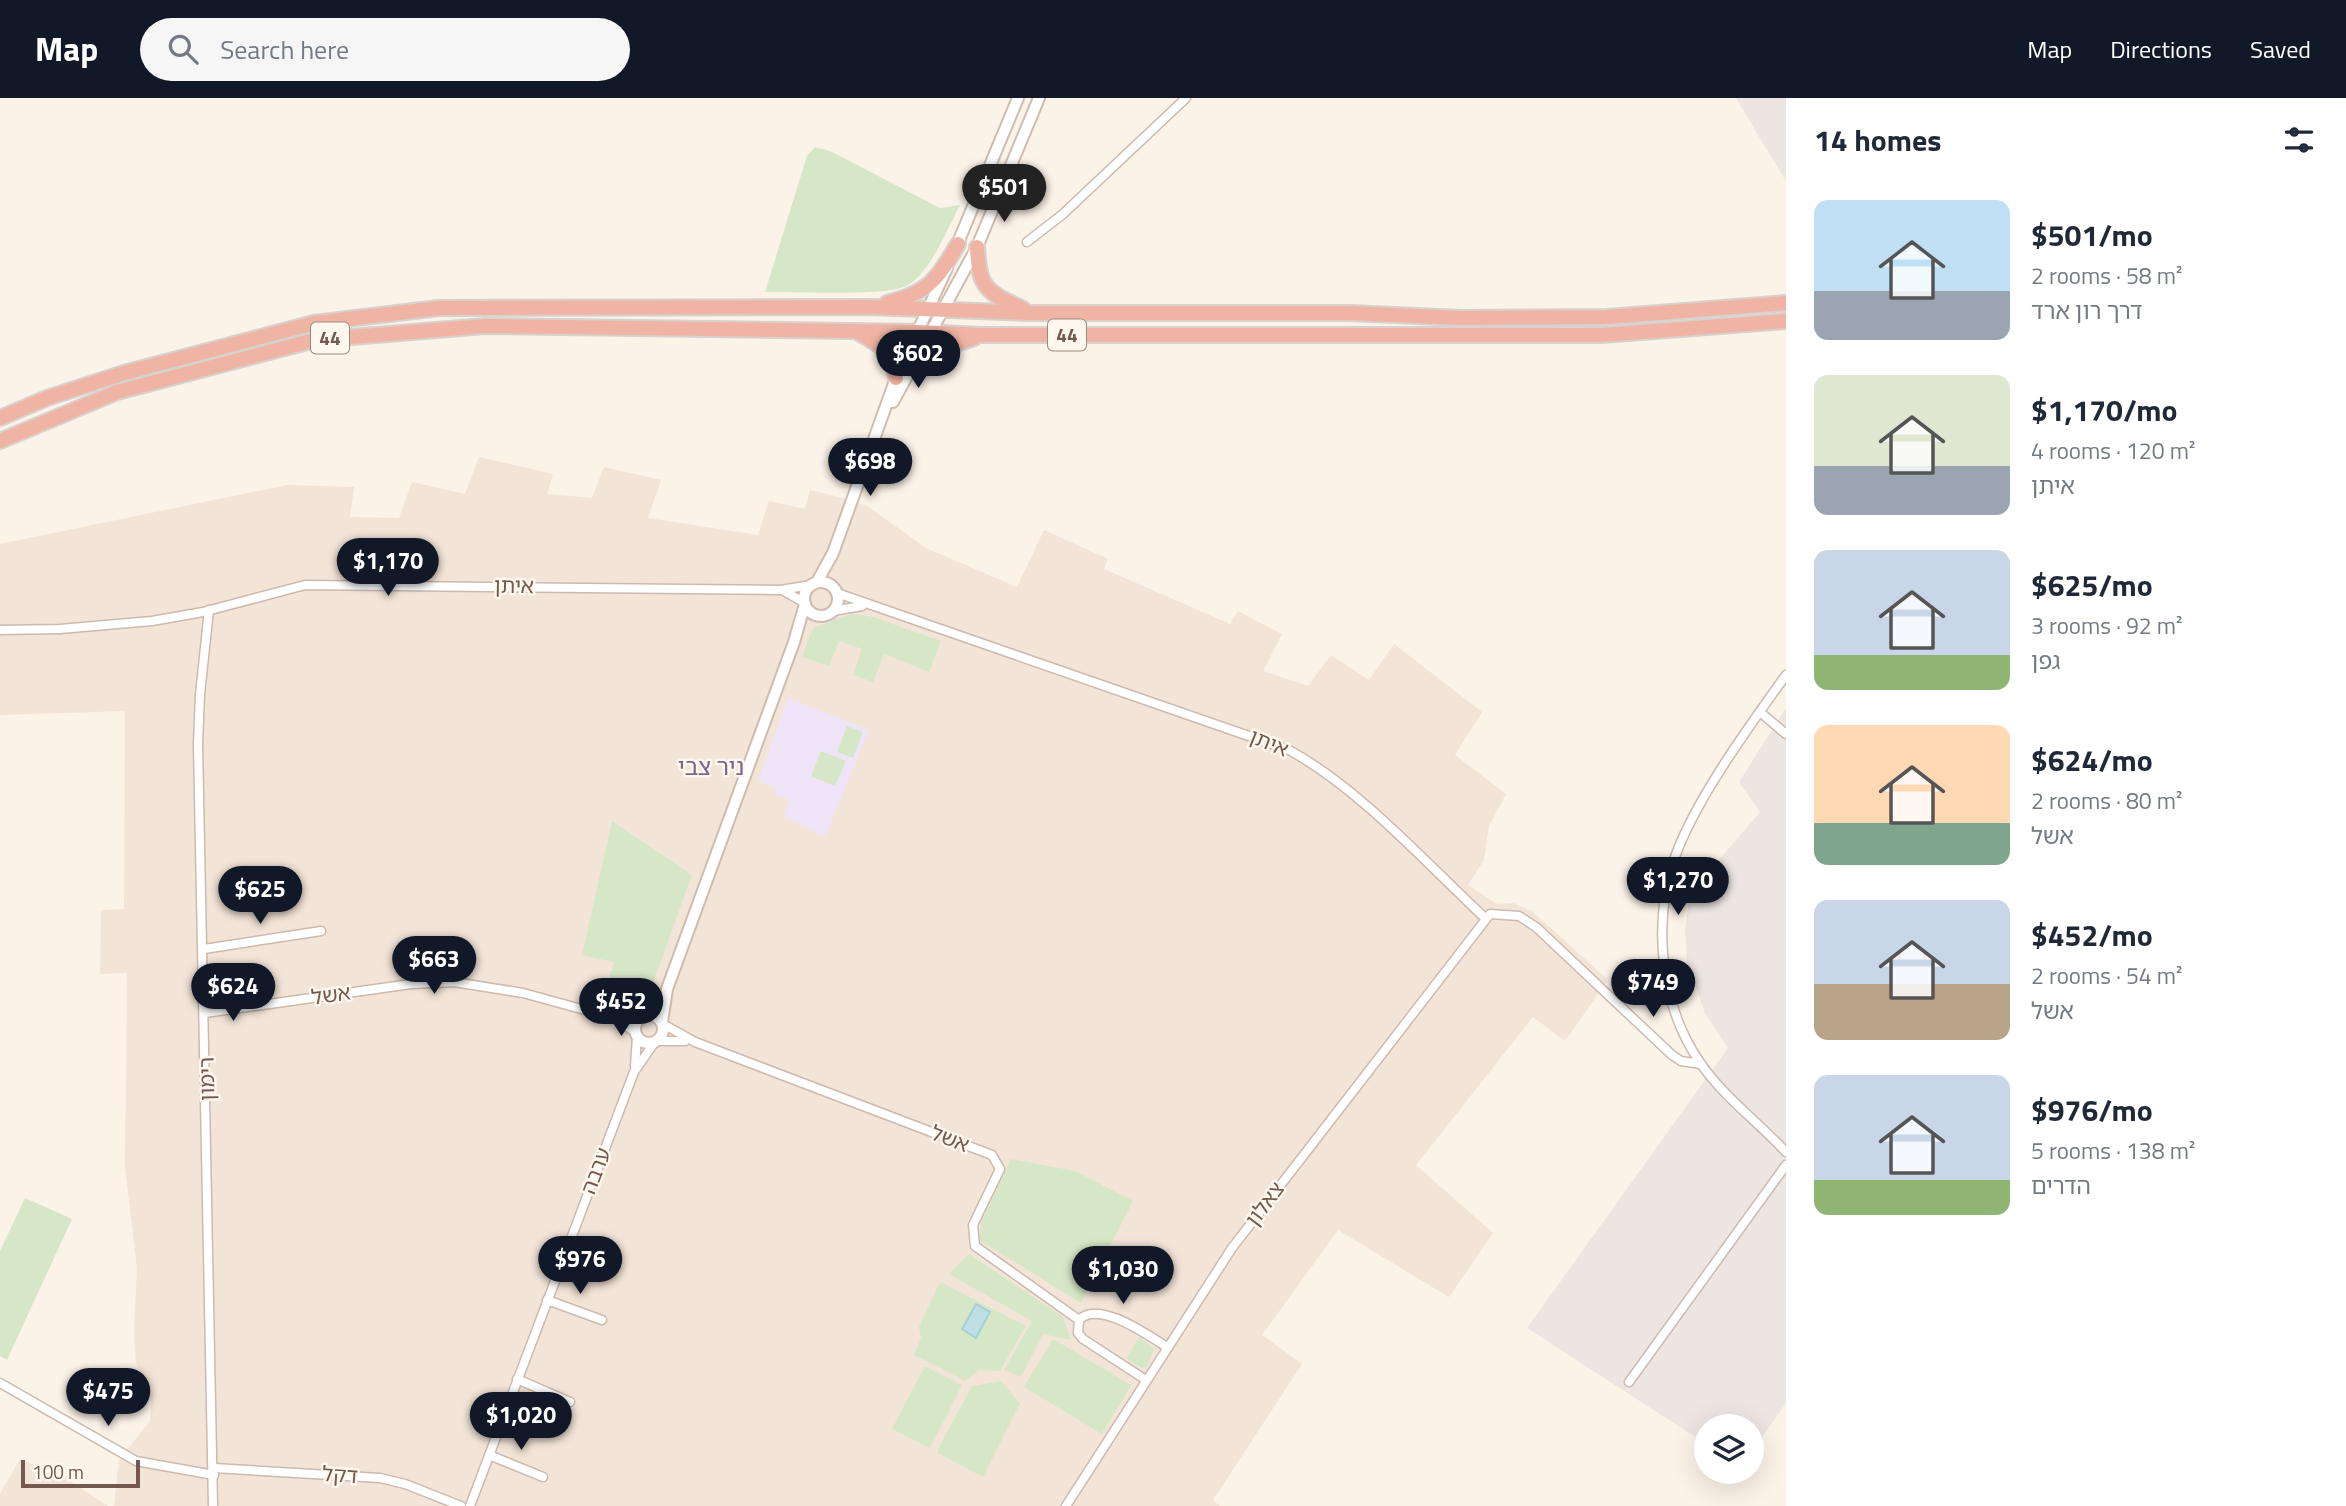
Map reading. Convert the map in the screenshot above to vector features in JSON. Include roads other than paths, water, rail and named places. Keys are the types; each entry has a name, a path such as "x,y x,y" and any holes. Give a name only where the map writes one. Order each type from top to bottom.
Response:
{"highway":[{"path":"868,307 911,297 932,284 958,244"},
{"path":"977,247 980,278 985,288 994,296 1030,313"},
{"name":"44","path":"2,417 47,398 124,373 314,323 477,305 868,307 1030,313 1567,317 1786,303"},
{"name":"44","path":"0,441 117,392 314,340 461,326 981,335 1602,335 1786,321"},
{"path":"854,331 887,349 892,357 897,378"},
{"path":"912,368 936,351 981,335"}],"street":[{"path":"877,433 912,368 925,332 930,308 1018,98"},
{"path":"667,989 643,1016 636,1034 644,1042 656,1042 663,1033 667,989 794,642 805,603 805,593 814,584 833,553 897,378 925,332 946,309 977,247 1039,98"},
{"path":"1027,242 1063,214 1186,98"},
{"path":"794,642 804,628 837,605 831,575 833,553"},
{"name":"איתן","path":"0,630 95,627 209,610 305,584 781,590 814,584"},
{"path":"814,584 830,584 836,591"},
{"name":"איתן","path":"781,590 805,603"},
{"name":"איתן","path":"836,591 869,606 1289,750 1324,772 1352,795 1485,918"},
{"path":"805,603 813,614 827,613"},
{"name":"איתן","path":"827,613 850,606 869,606"},
{"name":"רימון","path":"209,610 198,721 213,1506"},
{"path":"1786,674 1685,835 1674,861 1665,896 1663,946 1668,988 1681,1025 1701,1064 1786,1152"},
{"path":"1760,712 1786,734"},
{"path":"1485,918 1494,912 1525,920 1672,1055 1681,1061 1701,1064"},
{"name":"צאלון","path":"1066,1506 1241,1236 1485,918"},
{"path":"204,949 321,931"},
{"name":"אשל","path":"205,1013 411,984 454,982 523,993 611,1018 636,1034"},
{"name":"אשל","path":"205,995 256,1005"},
{"path":"643,1016 654,1015 663,1023"},
{"name":"אשל","path":"611,1018 643,1016"},
{"name":"אשל","path":"663,1023 695,1042 992,1155 1000,1169 973,1225 975,1246 1079,1320 1078,1333 1083,1339 1146,1380"},
{"name":"ערבה","path":"634,1072 636,1034"},
{"name":"אשל","path":"656,1042 695,1042"},
{"name":"ערבה","path":"470,1506 634,1072 656,1042"},
{"path":"1629,1382 1786,1165"},
{"path":"547,1300 603,1320"},
{"path":"1079,1320 1089,1315 1114,1317 1167,1347"},
{"path":"517,1379 570,1402"},
{"name":"דקל","path":"0,1382 136,1461 214,1472 380,1478 405,1484 461,1506"},
{"path":"489,1455 543,1477"}],"water":[{"path":"976,1304 990,1312 976,1338 962,1329"}],"district":[{"name":"ניר צבי","path":"711,767"}]}
